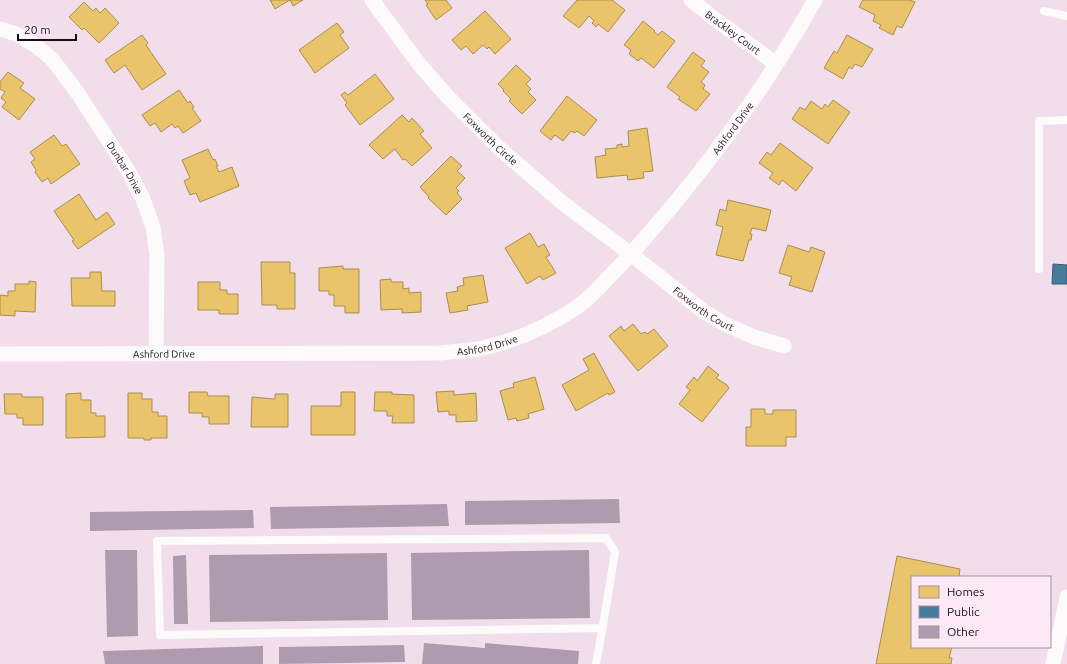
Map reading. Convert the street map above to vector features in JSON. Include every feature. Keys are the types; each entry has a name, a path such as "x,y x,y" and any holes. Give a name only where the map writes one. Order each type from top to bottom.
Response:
{"street":[{"name":"Foxworth Circle","path":"372,0 419,64 447,96 499,148 565,205 631,254"},
{"name":"Brackley Court","path":"691,0 776,64"},
{"name":"Ashford Drive","path":"0,354 441,353 482,348 522,336 553,322 588,300 678,201 749,106 798,30 815,0"},
{"name":"Dunbar Drive","path":"0,29 16,34 35,45 52,59 77,92 130,174 143,199 153,227 157,255 156,354"},
{"name":"Foxworth Court","path":"631,254 703,311 719,321 754,337 784,346"},
{"path":"1053,664 1067,597"}],"lane":[{"path":"1044,11 1067,16"},
{"path":"1039,269 1039,121 1067,120"},
{"path":"596,664 603,628 615,552 606,538 157,541 160,635 603,628"}],"building: Homes":[{"path":"270,0 290,0 275,9"},
{"path":"290,0 303,0 293,6"},
{"path":"425,0 446,0 452,8 436,20 426,5 428,4"},
{"path":"577,0 612,0 625,10 608,32 598,24 596,27 592,23 594,21 589,16 579,28 563,16"},
{"path":"863,0 910,0 915,2 902,28 897,26 893,35 879,28 881,25 873,21 875,15 859,7"},
{"path":"84,2 93,11 96,8 100,13 105,8 119,23 99,43 84,28 82,30 69,17"},
{"path":"485,11 511,39 495,54 489,47 487,49 483,45 473,54 466,46 461,50 452,40"},
{"path":"643,21 658,35 662,31 675,41 654,68 641,58 638,61 629,54 631,50 624,45"},
{"path":"337,23 344,32 340,35 349,48 315,73 299,50"},
{"path":"142,35 148,43 146,45 166,74 142,90 125,65 114,73 105,60"},
{"path":"847,35 873,49 862,67 855,64 852,69 849,67 843,79 824,68 834,51 837,53"},
{"path":"693,52 705,61 701,66 709,72 701,82 705,85 703,89 710,94 696,111 678,99 680,97 667,87"},
{"path":"516,65 531,79 526,84 531,89 528,92 536,100 522,114 509,101 511,99 498,84"},
{"path":"8,72 24,83 20,88 35,99 19,120 2,107 6,102 1,98 5,92 0,89 0,82"},
{"path":"375,74 394,99 360,125 345,105 347,103 341,95 345,92 348,95"},
{"path":"179,90 188,103 190,101 194,107 192,108 201,121 183,133 178,126 175,128 172,124 161,132 155,123 150,126 142,115"},
{"path":"567,96 597,120 584,136 577,131 575,133 571,131 563,141 555,135 551,140 540,131"},
{"path":"833,100 850,112 828,144 792,119 800,107 805,110 811,101 822,109 825,104 828,107"},
{"path":"402,115 409,122 412,118 424,131 420,134 432,148 412,166 405,159 403,160 395,149 383,159 369,145"},
{"path":"647,128 653,171 643,172 644,178 628,180 627,175 597,178 595,157 606,155 605,149 617,148 617,145 622,144 622,147 629,146 628,131"},
{"path":"54,135 62,146 66,144 80,164 51,184 48,178 42,182 35,172 36,170 31,162 35,159 30,152"},
{"path":"780,143 813,168 796,191 782,180 779,185 769,178 773,173 759,163 767,152 771,155"},
{"path":"208,149 213,160 215,159 219,172 232,167 239,186 200,202 196,193 190,195 184,181 190,178 182,160"},
{"path":"451,156 462,166 457,171 465,178 456,188 459,191 457,193 462,199 446,215 428,198 429,197 420,187"},
{"path":"79,194 96,220 107,212 115,224 78,249 72,241 74,240 54,211"},
{"path":"728,200 771,210 766,231 752,228 750,234 752,234 751,240 749,240 743,261 716,255 723,227 716,225 720,209 726,211"},
{"path":"530,233 538,247 544,244 550,255 546,257 556,273 543,280 540,276 527,284 505,248"},
{"path":"788,245 809,252 811,247 825,252 812,292 789,285 792,277 779,273"},
{"path":"261,262 290,262 290,273 295,273 295,309 277,309 277,305 262,305"},
{"path":"343,266 343,269 359,269 359,313 345,313 345,306 334,306 334,295 329,295 329,291 319,291 319,268"},
{"path":"90,272 101,272 102,291 115,291 115,306 72,306 71,278 90,278"},
{"path":"483,275 488,302 467,306 468,310 450,313 446,293 458,291 457,287 464,285 463,278"},
{"path":"391,279 391,282 403,282 403,289 409,288 409,293 421,292 421,312 402,313 402,309 381,310 380,280"},
{"path":"29,281 36,282 35,312 15,311 15,316 0,315 0,295 8,296 8,291 15,291 15,284 29,284"},
{"path":"198,282 220,282 220,290 227,290 227,294 238,294 238,314 219,314 219,310 198,310"},
{"path":"633,324 641,334 645,332 647,334 654,329 668,346 638,371 609,336 621,326 624,331"},
{"path":"594,353 615,392 609,395 608,393 576,411 562,385 589,370 583,359"},
{"path":"708,366 719,375 716,378 729,388 702,422 679,404 690,390 686,387 694,377 697,381"},
{"path":"535,377 544,409 528,414 529,418 517,421 516,418 508,420 500,391 514,387 513,383"},
{"path":"454,391 454,395 476,393 477,421 456,422 456,415 449,415 449,411 438,412 436,392"},
{"path":"189,392 207,392 208,396 229,396 229,424 209,424 209,417 202,417 202,413 189,413"},
{"path":"341,392 355,392 355,435 311,435 311,406 341,406"},
{"path":"375,392 392,392 392,394 414,395 414,423 392,423 393,416 387,416 387,411 374,411"},
{"path":"81,393 81,400 91,400 91,413 96,413 96,416 105,416 105,437 66,438 66,394"},
{"path":"128,393 142,393 142,399 152,399 152,412 158,412 158,416 167,416 167,438 151,438 151,440 144,440 144,438 128,438"},
{"path":"4,394 22,394 22,397 43,397 43,425 23,425 23,418 17,418 17,414 5,414"},
{"path":"275,394 288,394 288,427 251,427 252,397 275,399"},
{"path":"751,409 765,409 765,414 773,414 773,410 796,410 796,437 786,437 786,446 746,446 746,427 751,427"},
{"path":"897,556 960,569 959,576 911,576 911,648 952,648 949,658 952,658 951,664 876,664"}],"building: Public":[{"path":"1053,264 1067,265 1067,284 1052,284"}],"building: Other":[{"path":"619,499 620,523 465,525 465,501"},
{"path":"447,504 449,526 271,529 270,507"},
{"path":"253,510 254,528 90,531 90,512"},
{"path":"105,550 137,550 138,636 107,637"},
{"path":"589,550 590,618 412,620 411,553"},
{"path":"387,553 388,620 210,622 209,555"},
{"path":"186,555 188,624 174,624 173,556"},
{"path":"424,643 485,648 485,643 579,651 578,664 422,664"},
{"path":"404,645 405,662 279,664 279,647"},
{"path":"263,646 263,664 105,664 103,651"}]}
